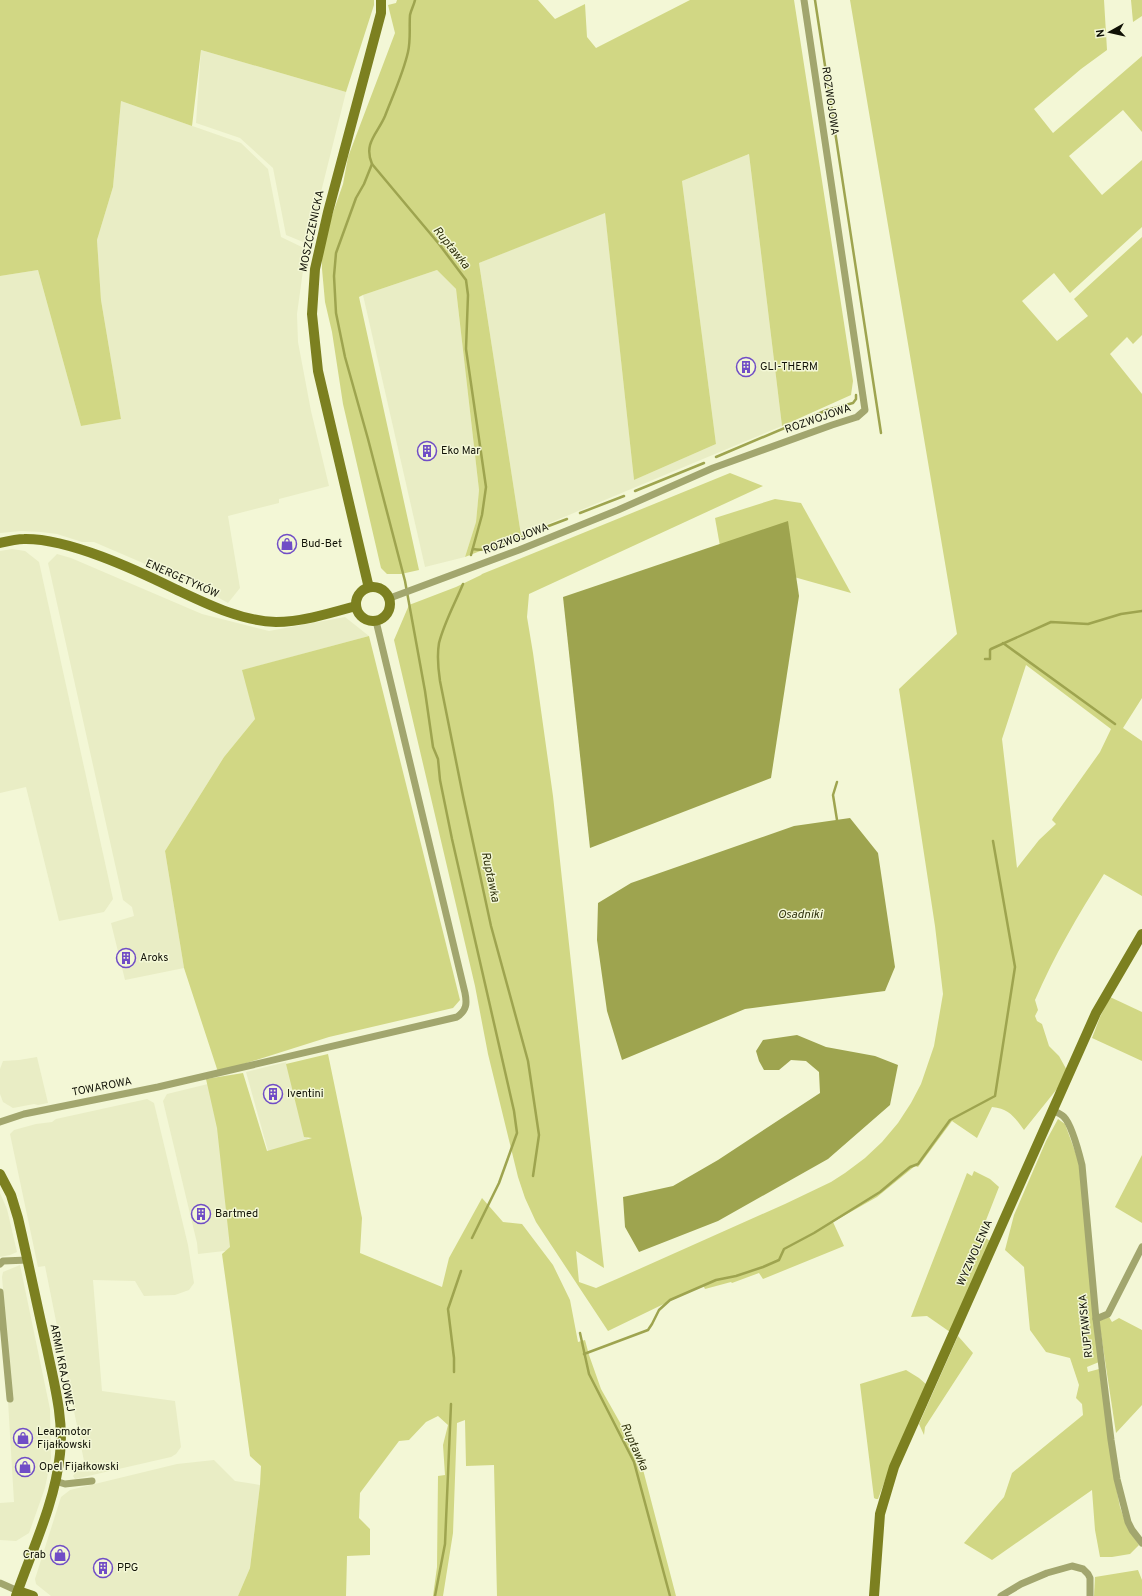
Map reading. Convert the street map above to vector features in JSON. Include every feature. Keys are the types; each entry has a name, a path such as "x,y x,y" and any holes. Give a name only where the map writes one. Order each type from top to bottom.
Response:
{"street":[{"name":"MOSZCZENICKA","path":"371,587 368,584 318,371 312,314 315,269 328,212 381,13 382,0"},
{"name":"ROZWOJOWA","path":"390,598 526,547 618,510 713,468 832,425 857,418 865,410 804,0"},
{"name":"ENERGETYKÓW","path":"0,543 24,539 43,540 79,549 152,578 201,602 226,611 256,619 276,622 310,618 356,606"},
{"path":"371,587 382,589 390,598 391,603 388,613 381,620 376,621 365,619 361,616 356,606 358,596 362,591 371,587"},
{"name":"TOWAROWA","path":"0,1122 24,1114 152,1088 458,1017 466,1009 467,1002 465,992 376,621"},
{"name":"WYZWOLENIA","path":"874,1596 880,1514 890,1479 1096,1013 1142,934"},
{"name":"RUPTAWSKA","path":"1052,1110 1063,1116 1067,1121 1077,1146 1082,1165 1096,1319 1117,1479 1128,1522 1142,1543"},
{"name":"ARMII KRAJOWEJ","path":"2,1179 11,1195 18,1218 54,1382 61,1424 60,1455 48,1508 17,1593"},
{"path":"1096,1319 1108,1314 1142,1247"},
{"path":"1,1262 28,1260"},
{"path":"0,1292 4,1368 10,1399"},
{"path":"55,1481 65,1484 92,1481"},
{"path":"1001,1596 1021,1584 1048,1573 1072,1566 1083,1569 1088,1574 1090,1578 1090,1596"},
{"path":"0,1583 17,1593 33,1596"}],"shaded area":[{"path":"0,0 374,0 374,5 346,92 201,50 192,126 121,101 113,187 97,240 101,300 121,419 81,426 38,270 0,276"},
{"path":"397,0 538,0 555,19 585,4 587,37 596,48 690,0 794,0 853,381 851,395 782,426 749,154 682,181 716,444 634,480 605,213 479,263 521,535 465,557 476,522 479,490 456,289 437,270 363,295 359,297 419,570 401,574 387,574 381,568 343,404 332,332 325,302 322,258 328,227 343,184 348,157 395,33 388,5 396,3"},
{"path":"850,0 1104,0 1107,50 1081,69 1034,109 1053,133 1142,56 1142,132 1123,110 1069,156 1102,195 1142,160 1142,227 1070,293 1054,273 1022,301 1057,341 1088,316 1074,299 1142,237 1142,335 1133,344 1127,337 1110,354 1142,394 1142,698 1123,728 1142,741 1142,896 1104,874 1058,952 1035,1000 1038,1010 1035,1016 1037,1021 1042,1024 1049,1046 1059,1056 1069,1074 1024,1130 1011,1114 992,1107 977,1138 952,1121 918,1167 915,1166 877,1197 833,1222 844,1246 763,1279 759,1273 732,1283 705,1289 703,1285 608,1331 536,1222 525,1198 518,1177 488,1054 475,986 394,640 409,605 456,587 482,574 730,473 763,486 529,594 527,617 553,796 604,1268 576,1251 579,1282 596,1288 831,1182 865,1158 882,1142 898,1123 911,1103 921,1084 934,1046 943,994 935,926 899,689 957,634","holes":["1026,665 1111,729 1100,752 1053,818 1052,820 1056,824 1039,840 1017,868 1002,739"]},
{"path":"1131,0 1142,0 1142,16 1133,22"},
{"path":"201,50 346,92 308,244 286,235 273,168 240,138 196,123"},
{"path":"121,101 241,143 268,169 281,237 306,249 297,314 298,342 311,411 329,486 279,499 279,503 228,516 240,588 228,603 201,588 94,542 82,542 57,534 41,532 21,531 0,533 0,276 38,270 81,426 121,419 101,300 97,240 113,187"},
{"path":"749,154 782,426 521,535 479,263 605,212 634,480 716,444 682,181"},
{"path":"437,270 456,289 479,490 476,522 465,557 425,567 363,295"},
{"path":"775,499 801,503 851,593 794,577 720,546 715,518"},
{"path":"12,549 25,551 39,562 113,899 104,912 59,921 26,787 0,793 0,551"},
{"path":"57,554 71,558 202,614 269,631 345,617 369,636 243,670 255,719 224,757 165,851 184,968 125,980 111,923 134,916 132,907 123,900 48,563"},
{"path":"369,636 460,1000 453,1008 329,1037 218,1072 184,968 165,851 224,757 255,719 242,670"},
{"path":"1110,997 1142,1012 1142,1061 1092,1038"},
{"path":"328,1054 362,1218 360,1253 442,1287 449,1258 482,1198 503,1222 522,1224 553,1265 570,1300 578,1342 585,1340 601,1389 640,1458 676,1596 497,1596 494,1465 466,1466 465,1420 457,1423 453,1533 443,1596 433,1596 437,1567 438,1476 445,1475 443,1445 448,1425 438,1416 426,1422 409,1440 399,1441 360,1493 359,1518 370,1529 370,1555 347,1556 346,1596 238,1596 250,1568 261,1466 250,1456 222,1254 230,1247 217,1128 206,1079 243,1073 267,1151 312,1138 304,1137 286,1064"},
{"path":"37,1057 48,1103 13,1108 3,1102 0,1094 0,1069 3,1061"},
{"path":"286,1062 308,1140 268,1151 246,1072"},
{"path":"212,1083 233,1250 198,1254 197,1243 163,1101 167,1094"},
{"path":"147,1099 154,1103 188,1245 194,1283 189,1290 175,1295 144,1296 135,1281 93,1280 102,1391 175,1401 181,1447 176,1454 171,1457 75,1479 73,1476 84,1461 45,1266 38,1267 10,1134 14,1130 36,1124 52,1122 56,1119"},
{"path":"1058,1119 1065,1124 1080,1165 1099,1362 1087,1367 1088,1372 1099,1369 1113,1471 1120,1507 1127,1527 1139,1545 1130,1554 1100,1557 1095,1530 1092,1490 992,1560 964,1543 1004,1497 1012,1473 1083,1415 1082,1404 1076,1398 1079,1385 1070,1358 1046,1352 1030,1330 1024,1267 1005,1250 1014,1215 1046,1141"},
{"path":"1142,1155 1142,1223 1115,1207"},
{"path":"974,1171 990,1179 999,1187 981,1233 990,1241 950,1332 927,1316 911,1317 967,1173 972,1176"},
{"path":"0,1193 7,1209 17,1252 0,1257"},
{"path":"20,1265 50,1409 51,1458 45,1488 29,1533 16,1541 0,1540 0,1503 14,1502 8,1401 12,1397 2,1277 3,1272"},
{"path":"1109,1317 1112,1322 1119,1318 1142,1330 1142,1405 1116,1433 1099,1321"},
{"path":"958,1336 973,1353 925,1427 924,1435 919,1424"},
{"path":"906,1370 927,1385 892,1462 878,1499 876,1499 874,1498 860,1384"},
{"path":"214,1460 235,1481 260,1485 250,1568 238,1596 51,1596 36,1584 35,1579 61,1497 70,1490 177,1464"},
{"path":"1138,1570 1142,1580 1142,1596 1094,1596 1095,1577"}],"water":[{"path":"788,521 799,596 771,778 590,848 563,597"},
{"name":"Osadniki","path":"850,818 878,853 895,967 885,991 745,1009 622,1060 607,1011 597,940 598,903 631,883 794,826"},
{"path":"797,1035 826,1047 875,1056 898,1065 890,1105 828,1159 718,1221 639,1252 625,1227 623,1197 673,1186 718,1160 820,1093 819,1072 806,1061 791,1060 779,1070 764,1070 759,1061 756,1051 763,1040"}],"waterway":[{"name":"Ruptawka","path":"415,0 410,15 409,42 406,60 385,116 372,138 369,150 372,164 439,244 466,280 468,295 466,349 486,487 482,515 471,555"},
{"path":"815,0 881,433"},
{"path":"372,164 364,184 356,198 336,253 334,276 336,313 345,357 405,581 425,691 433,747 438,759 440,780 452,839 514,1111 517,1133 499,1183 472,1238"},
{"path":"716,457 827,410 853,403 856,399 856,395"},
{"path":"635,491 704,463"},
{"path":"580,513 624,496"},
{"path":"538,530 567,519"},
{"path":"473,549 480,550 494,548 527,535"},
{"name":"Ruptawka","path":"463,584 439,643 438,657 440,681 491,926 528,1061 539,1135 533,1176"},
{"path":"985,659 990,659 991,649 1051,622 1088,624 1121,614 1142,611"},
{"path":"1003,643 1115,724"},
{"path":"837,782 833,795 837,820"},
{"path":"584,1354 648,1330 659,1310 670,1300 716,1280 736,1276 779,1260 784,1249 814,1233 880,1192 910,1167 918,1164 950,1120 995,1096 1015,967 993,841"},
{"path":"454,1372 454,1358 448,1309 461,1271"},
{"name":"Ruptawka","path":"580,1333 589,1374 634,1462 670,1596"},
{"path":"435,1596 445,1544 451,1404"}],"place":[{"name":"GLI-THERM","path":"746,367"},
{"name":"Eko Mar","path":"427,451"},
{"name":"Bud-Bet","path":"287,544"},
{"name":"Aroks","path":"126,958"},
{"name":"Iventini","path":"273,1094"},
{"name":"Bartmed","path":"201,1214"},
{"name":"Leapmotor Fijałkowski","path":"23,1438"},
{"name":"Opel Fijałkowski","path":"25,1467"},
{"name":"Crab","path":"60,1555"},
{"name":"PPG","path":"103,1568"}]}
